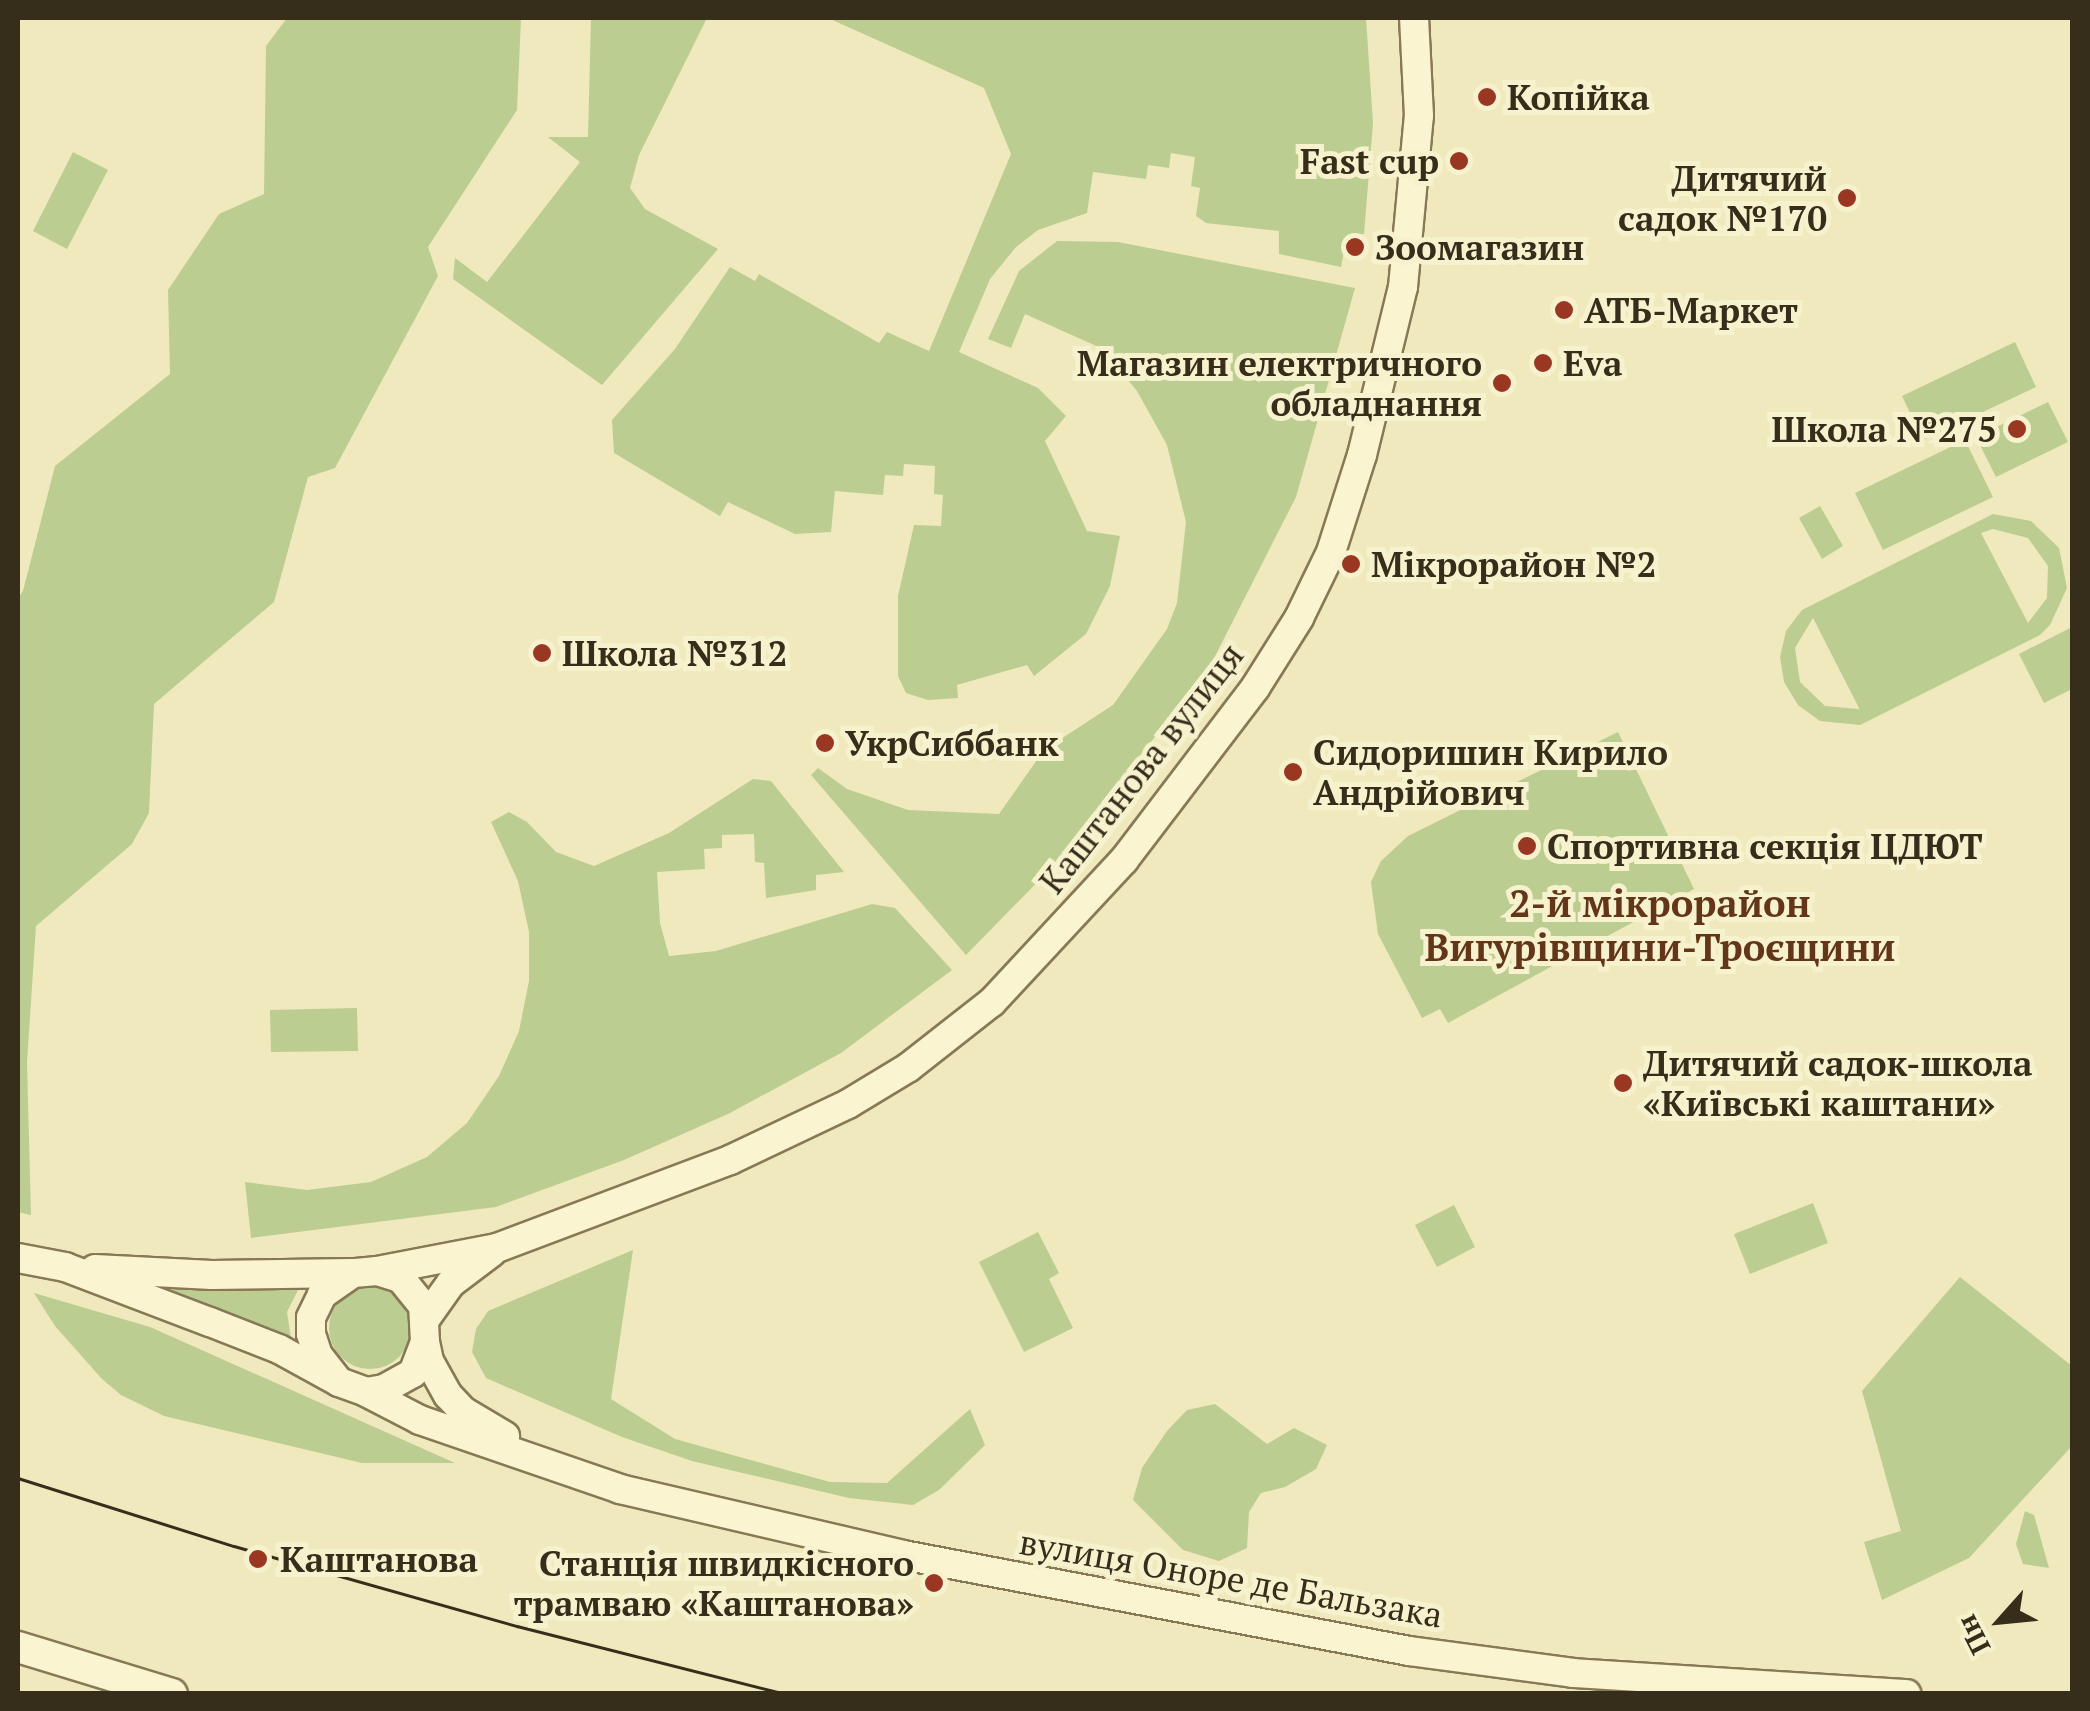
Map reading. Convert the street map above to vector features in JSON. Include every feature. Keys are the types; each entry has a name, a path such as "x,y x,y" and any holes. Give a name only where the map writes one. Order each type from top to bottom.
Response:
{"main road":[{"path":"18,1648 172,1694"}],"street":[{"name":"Каштанова вулиця","path":"365,1272 497,1248 772,1142 909,1067 992,1002 1039,956 1201,764 1299,618 1331,552 1362,456 1403,287 1419,116 1414,18"},
{"name":"Каштанова вулиця","path":"426,1330 451,1283 497,1248"},
{"path":"18,1258 65,1268 279,1349 338,1382 366,1392 384,1390 413,1374 426,1330 409,1286 365,1272 212,1275 65,1268"},
{"path":"338,1382 318,1355 311,1318 322,1296 365,1272"},
{"name":"вулиця Оноре де Бальзака","path":"426,1330 440,1384 463,1411 554,1464"},
{"name":"вулиця Оноре де Бальзака","path":"366,1392 420,1420 620,1489 794,1533 1409,1651 1588,1674 1906,1694"}],"green space":[{"path":"287,18 521,18 517,110 428,247 438,276 335,468 308,477 274,602 154,704 149,813 132,844 36,926 27,1062 31,1215 18,1212 18,598 55,466 170,374 168,290 219,214 264,194 266,46"},
{"path":"591,18 707,18 639,155 630,188 645,209 718,249 602,385 453,279 455,258 487,282 580,162 548,137 588,137"},
{"path":"828,18 1366,18 1373,123 1364,234 1347,235 1341,267 1279,254 1279,231 1206,223 1196,216 1200,188 1191,186 1195,157 1171,153 1169,168 1148,165 1146,179 1093,172 1087,213 1038,230 1016,247 990,279 959,352 1038,388 1066,416 1045,441 1087,531 1120,536 1110,586 1086,634 1034,676 1027,665 957,685 958,698 928,700 906,693 898,676 898,596 914,525 941,526 943,495 934,494 935,466 904,464 903,476 885,475 883,495 835,491 831,532 795,534 728,502 720,516 614,453 612,420 675,349 730,267 755,281 759,274 879,343 887,332 929,351 1011,154 984,88"},
{"path":"73,152 108,170 67,249 33,231"},
{"path":"1057,241 1118,242 1355,288 1296,497 1209,668 1056,863 966,955 811,775 818,768 847,789 908,810 999,814 1044,750 1113,705 1167,629 1177,603 1186,522 1167,445 1137,391 1103,349 1025,314 1011,348 988,339 1019,271"},
{"path":"2015,342 2036,387 1923,440 1902,396"},
{"path":"2048,402 2068,442 1996,477 1976,437"},
{"path":"1965,440 1993,497 1883,550 1855,493"},
{"path":"1820,506 1843,546 1822,559 1799,518"},
{"path":"1993,514 2031,521 2059,548 2067,588 2050,625 2040,635 1860,725 1820,721 1798,705 1784,682 1780,657 1786,631 1802,610","holes":["1993,529 2028,538 2048,566 2047,598 2028,623 1981,533","1813,618 1859,708 1859,709 1825,706 1800,682 1795,648"]},
{"path":"2072,627 2072,689 2044,703 2019,654"},
{"path":"1618,732 1694,889 1448,1023 1440,1009 1422,1018 1378,934 1371,882 1381,861 1408,836"},
{"path":"753,779 771,781 844,872 816,875 816,890 766,898 764,863 755,862 754,834 722,835 722,848 704,849 705,869 657,872 660,923 669,956 716,951 872,904 895,908 952,970 841,1053 730,1113 624,1160 496,1207 251,1238 245,1182 307,1190 371,1182 427,1157 467,1123 499,1076 519,1031 529,981 529,932 518,881 491,822 509,812 527,822 556,852 594,866 669,833"},
{"path":"357,1008 358,1051 271,1052 270,1010"},
{"path":"1813,1203 1828,1243 1750,1274 1734,1234"},
{"path":"1454,1205 1475,1247 1437,1267 1415,1225"},
{"path":"1038,1232 1059,1273 1049,1279 1073,1328 1024,1352 979,1262"},
{"path":"633,1250 611,1399 675,1439 830,1482 887,1483 970,1409 985,1445 939,1490 913,1505 849,1498 692,1461 622,1437 486,1378 472,1352 476,1329 488,1311"},
{"path":"1960,1277 2072,1366 2072,1446 1969,1558 1882,1600 1864,1542 1901,1531 1862,1391"},
{"path":"301,1284 287,1312 292,1345 149,1286"},
{"path":"370,1287 386,1290 399,1299 408,1312 408,1344 399,1357 386,1366 370,1369 354,1366 341,1357 332,1344 329,1328 332,1312 341,1299 354,1290"},
{"path":"34,1293 150,1327 455,1463 362,1463 164,1416 121,1395 102,1379 55,1326"},
{"path":"1215,1404 1267,1444 1294,1428 1327,1445 1316,1469 1285,1487 1261,1493 1249,1512 1247,1548 1219,1561 1183,1550 1133,1500 1142,1468 1167,1431 1187,1410"},
{"path":"2025,1511 2034,1515 2049,1568 2023,1564 2016,1544"}],"tram line":[{"path":"18,1478 234,1546 517,1626 785,1694"}],"place":[{"name":"Копійка","path":"1487,97"},
{"name":"Fast cup","path":"1459,161"},
{"name":"Дитячий садок №170","path":"1847,198"},
{"name":"Зоомагазин","path":"1355,247"},
{"name":"АТБ-Маркет","path":"1564,310"},
{"name":"Eva","path":"1543,363"},
{"name":"Магазин електричного обладнання","path":"1502,383"},
{"name":"Школа №275","path":"2017,429"},
{"name":"Мікрорайон №2","path":"1351,564"},
{"name":"Школа №312","path":"542,653"},
{"name":"УкрСиббанк","path":"825,743"},
{"name":"Сидоришин Кирило Андрійович","path":"1293,772"},
{"name":"Спортивна секція ЦДЮТ","path":"1527,846"},
{"name":"Дитячий садок-школа «Київські каштани»","path":"1623,1083"},
{"name":"Каштанова","path":"258,1559"},
{"name":"Станція швидкісного трамваю «Каштанова»","path":"934,1583"}],"district":[{"name":"2-й мікрорайон Вигурівщини-Троєщини","path":"1660,926"}]}
